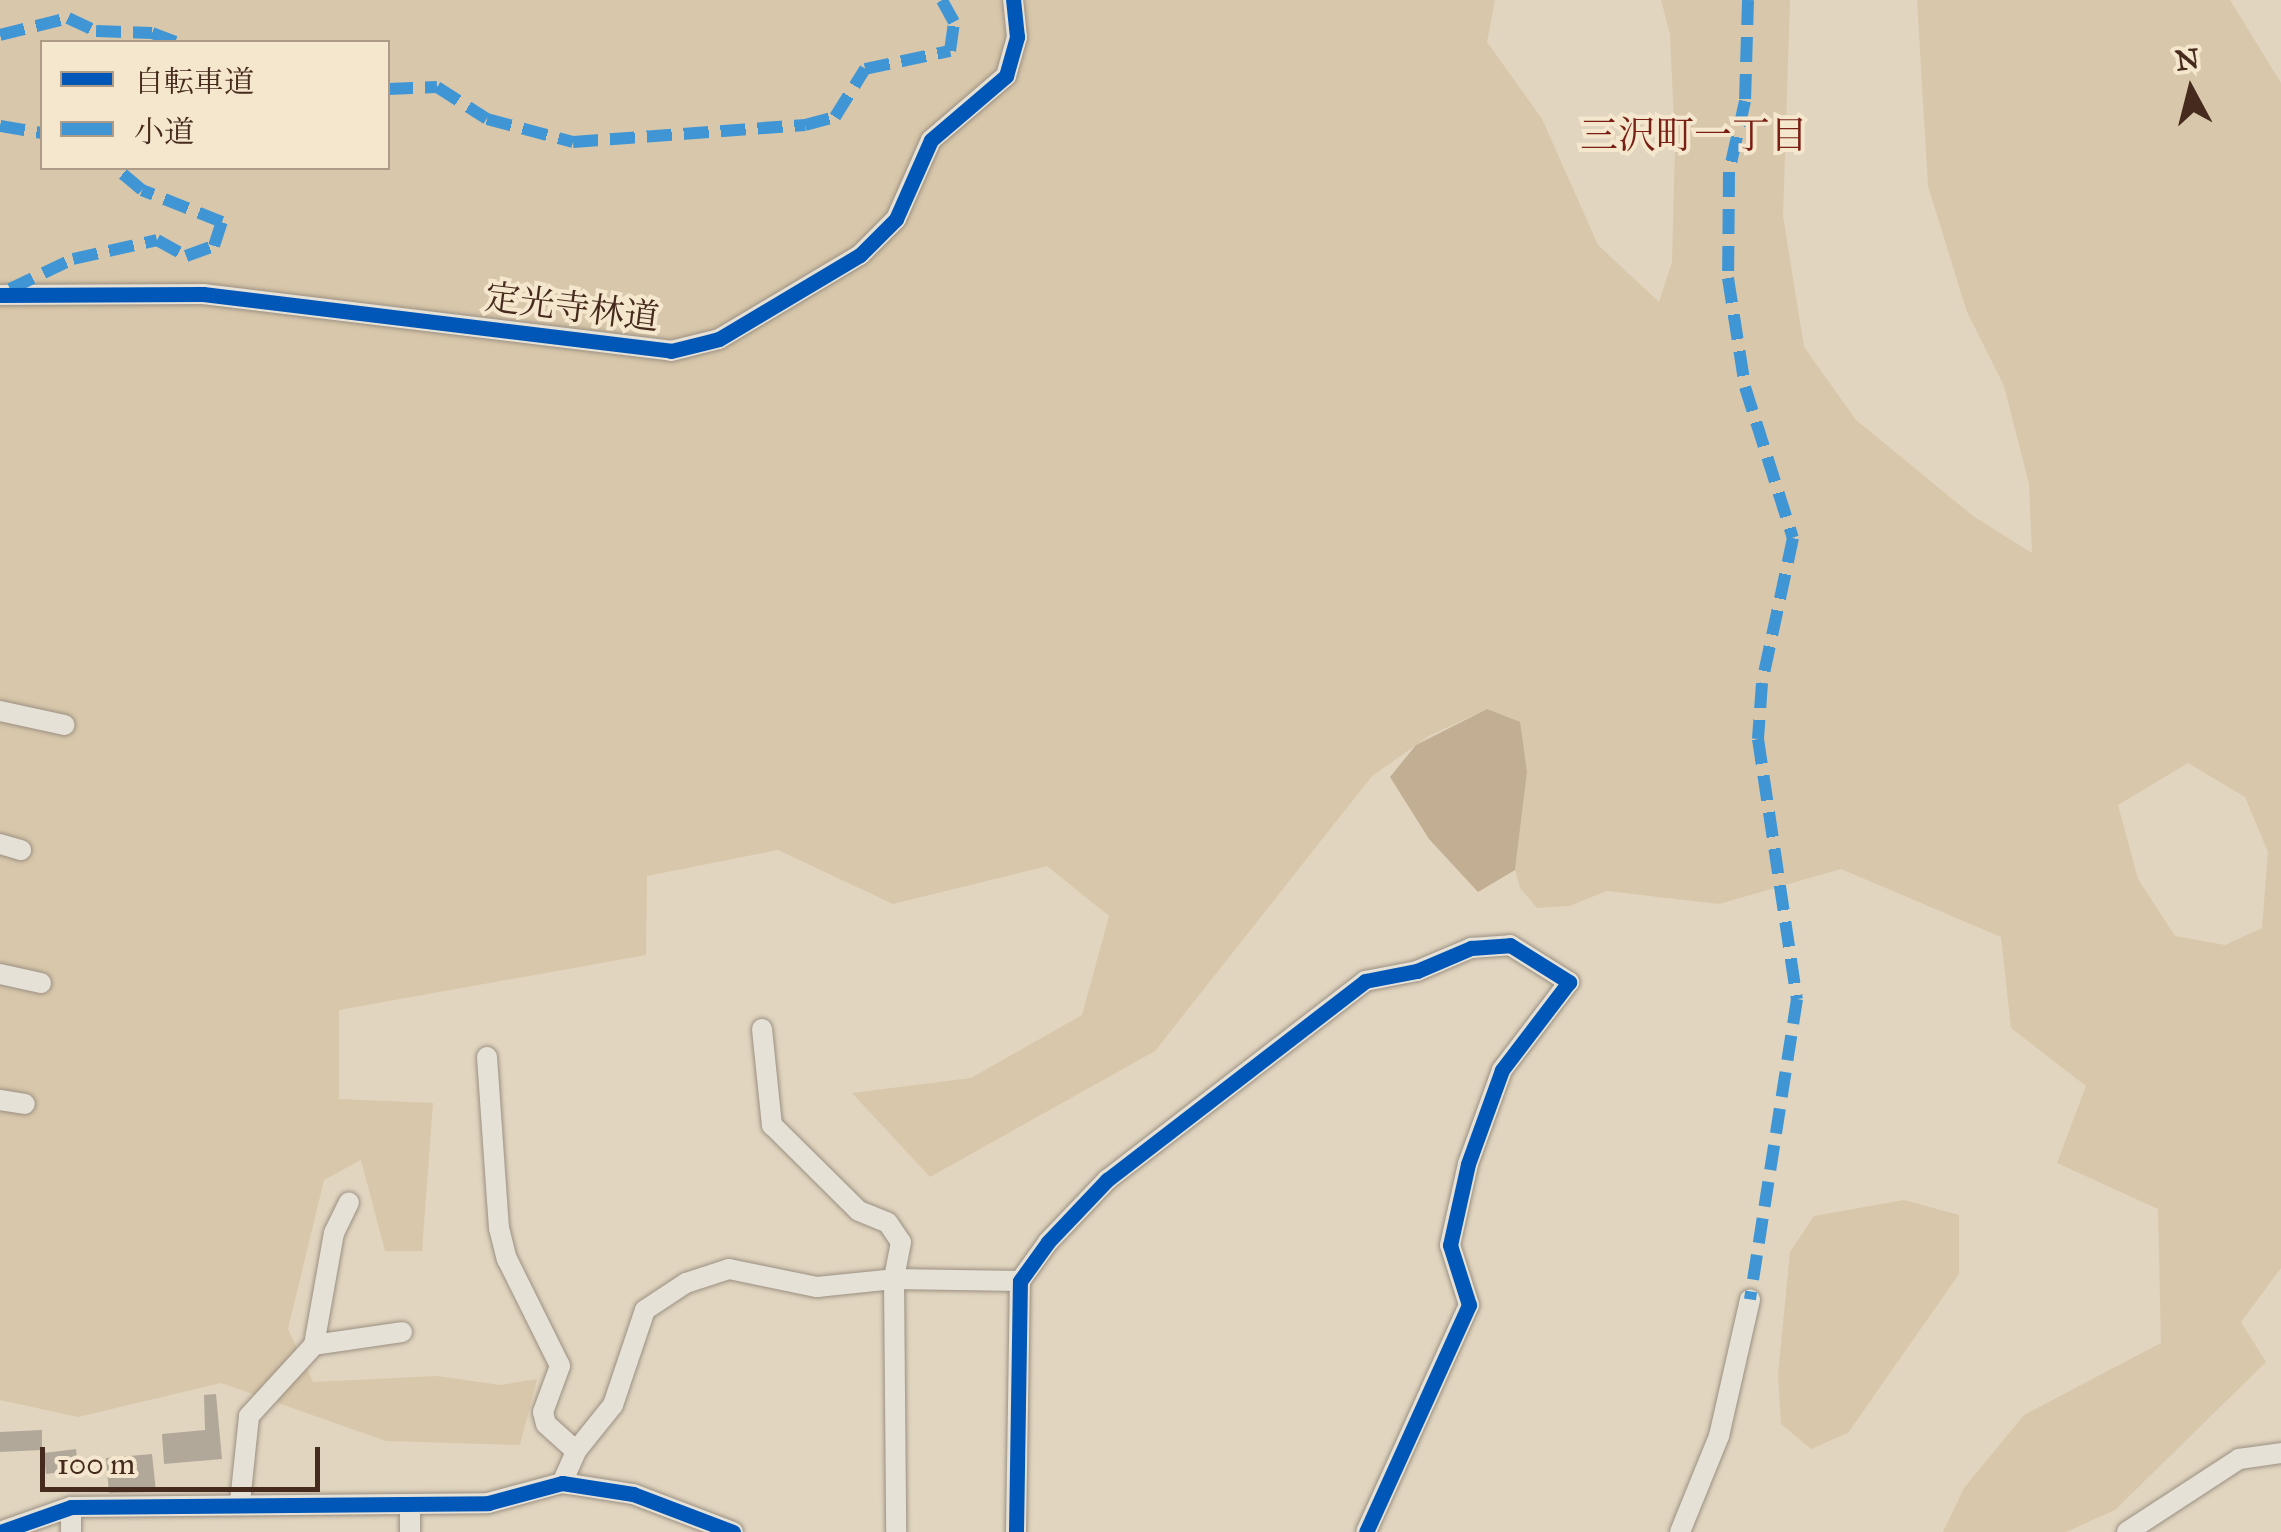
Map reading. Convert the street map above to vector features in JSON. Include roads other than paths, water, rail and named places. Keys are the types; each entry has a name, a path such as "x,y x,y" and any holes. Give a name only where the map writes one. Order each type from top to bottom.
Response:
{"street":[{"name":"定光寺林道","path":"0,296 203,294 672,351 719,339 860,256 896,220 931,140 1006,76 1017,37 1014,0"},
{"path":"0,711 65,725"},
{"path":"0,844 21,850"},
{"path":"1016,1532 1020,1281 1107,1180 1365,981 1416,971 1470,948 1510,945 1568,982 1502,1070 1468,1164 1450,1245 1468,1305 1366,1532"},
{"path":"0,974 40,982"},
{"path":"762,1029 772,1124 859,1211 896,1232 901,1242 894,1279 896,1532"},
{"path":"487,1057 503,1244 560,1366 543,1412 546,1424 576,1451"},
{"path":"0,1100 25,1104"},
{"path":"240,1502 249,1416 314,1346 334,1233 349,1202"},
{"path":"562,1483 576,1451 613,1404 645,1310 686,1283 729,1270 816,1287 894,1279 1020,1281"},
{"path":"1680,1532 1719,1436 1750,1299"},
{"path":"314,1346 402,1332"},
{"path":"2127,1532 2239,1459 2281,1453"},
{"path":"1,1530 71,1506 488,1503 562,1483 633,1494 733,1532"},
{"path":"410,1504 410,1532"},
{"path":"71,1506 71,1532"}],"district":[{"name":"三沢町一丁目","path":"1694,136"}]}
